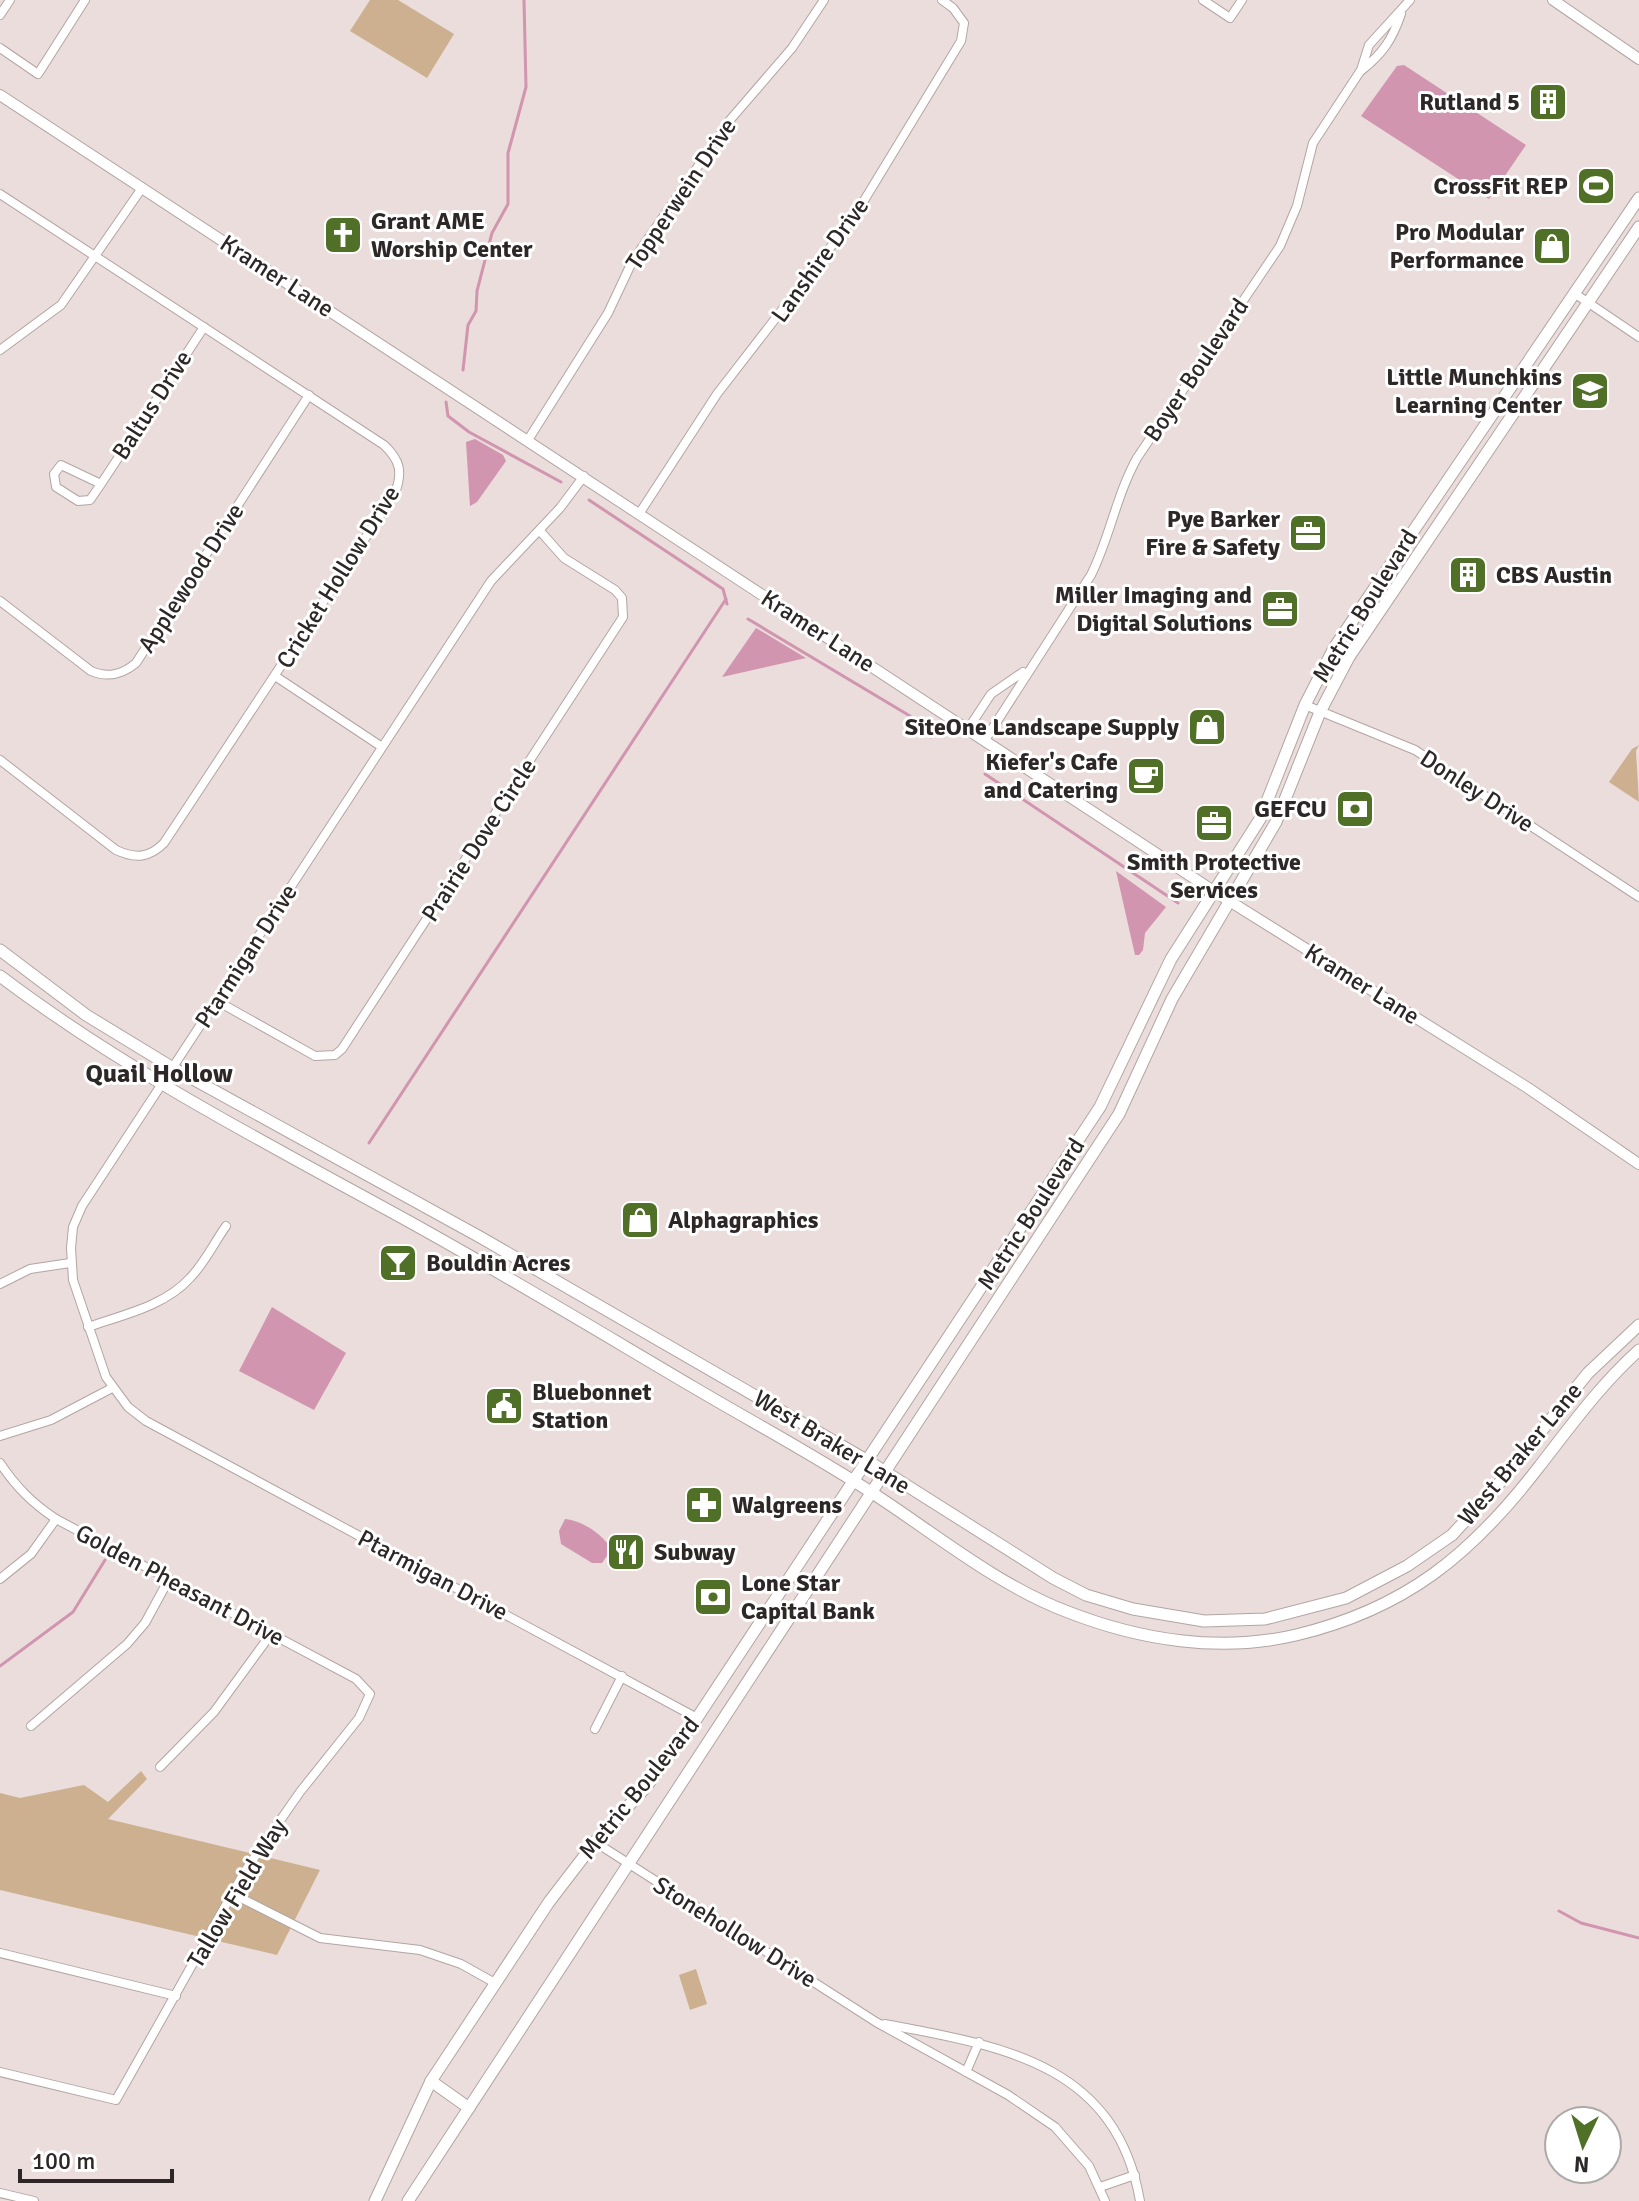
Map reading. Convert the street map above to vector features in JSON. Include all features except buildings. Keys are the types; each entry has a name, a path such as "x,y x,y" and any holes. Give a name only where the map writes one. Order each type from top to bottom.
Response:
{"main road":[{"name":"Metric Boulevard","path":"375,2201 431,2081 495,1983 549,1902 595,1842 646,1787 697,1718 1100,1107 1171,959 1260,819 1305,705 1352,619 1639,198"},
{"name":"Metric Boulevard","path":"408,2201 1119,1114 1172,999 1276,822 1320,712 1367,628 1639,227"},
{"name":"West Braker Lane","path":"0,950 86,1015 173,1068 480,1237 868,1461 1053,1578 1086,1595 1174,1618 1224,1621 1275,1617 1301,1611 1346,1598 1418,1558 1452,1535 1588,1373 1639,1325"},
{"name":"West Braker Lane","path":"0,976 55,1017 160,1085 467,1253 855,1482 1023,1592 1094,1622 1182,1642 1225,1643 1282,1638 1389,1604 1440,1572 1485,1533 1594,1396 1639,1350"},
{"path":"1046,1190 1061,1200"},
{"path":"467,1253 480,1237"},
{"path":"663,1369 678,1352"},
{"path":"1516,1461 1535,1472"},
{"path":"1301,1611 1307,1632"},
{"path":"1275,1617 1282,1638"},
{"path":"431,2081 469,2108"}],"street":[{"path":"0,15 10,0"},
{"path":"0,49 38,74 85,0"},
{"name":"Topperwein Drive","path":"528,440 608,313 632,262 730,120 792,48 824,0"},
{"name":"Lanshire Drive","path":"639,514 717,394 854,217 961,41 964,23 953,8 942,0"},
{"path":"1203,0 1230,18 1242,0"},
{"name":"Boyer Boulevard","path":"1361,70 1383,54 1410,0"},
{"path":"1553,0 1639,59"},
{"name":"Boyer Boulevard","path":"985,740 1027,669 1091,575 1102,554 1123,482 1137,458 1280,246 1297,206 1313,143 1361,70 1369,45 1380,29 1401,13"},
{"name":"Kramer Lane","path":"0,95 1215,892 1564,1111 1639,1164"},
{"path":"0,350 61,305 142,188"},
{"name":"Cricket Hollow Drive","path":"0,194 384,445 397,457 400,481 275,676 164,843 154,853 131,857 116,850 0,760"},
{"path":"1574,293 1639,337"},
{"name":"Baltus Drive","path":"101,484 70,466 61,465 54,474 56,487 78,501 90,500 101,484 204,327"},
{"name":"Applewood Drive","path":"0,601 91,671 102,675 126,671 136,663 309,395"},
{"name":"Ptarmigan Drive","path":"584,476 540,531 491,581 160,1085 82,1206 73,1227 70,1263 88,1327 112,1388 128,1407 146,1421 697,1718"},
{"name":"Prairie Dove Circle","path":"217,1001 315,1056 335,1055 342,1049 623,617 622,598 615,590 564,558 540,531"},
{"name":"Boyer Boulevard","path":"968,729 991,694 1027,669"},
{"path":"275,676 382,747"},
{"name":"Donley Drive","path":"1305,705 1415,750 1639,897"},
{"path":"88,1327 152,1304 178,1289 191,1278 226,1226"},
{"path":"0,1284 30,1269 70,1263"},
{"path":"0,1436 51,1420 112,1388"},
{"name":"Golden Pheasant Drive","path":"0,1463 14,1485 56,1519 356,1679 370,1694"},
{"path":"0,1579 31,1554 56,1519"},
{"path":"31,1726 127,1644 145,1623 169,1579"},
{"path":"160,1767 214,1712 271,1634"},
{"path":"595,1729 622,1676"},
{"name":"Tallow Field Way","path":"0,2072 116,2100 233,1894 300,1792 359,1718 370,1694"},
{"name":"Stonehollow Drive","path":"595,1842 876,2022 966,2072 1055,2127 1089,2166 1105,2201"},
{"path":"233,1894 320,1938 420,1950 461,1964 495,1983"},
{"path":"0,1953 176,1996"},
{"name":"Stonehollow Drive","path":"876,2022 979,2042 1019,2053 1051,2070 1090,2100 1121,2141 1135,2175 1140,2201"},
{"path":"966,2072 979,2042"},
{"path":"1100,2187 1135,2175"},
{"path":"0,2193 34,2201"}],"shaded area":[{"path":"370,0 398,0 454,34 427,78 350,31"},
{"path":"1404,65 1526,145 1489,199 1361,116 1397,66"},
{"path":"475,439 503,455 506,461 477,502 470,506 466,442"},
{"path":"756,628 806,658 722,677"},
{"path":"1639,745 1636,751 1639,802 1609,782 1632,749"},
{"path":"1116,871 1166,907 1145,933 1143,950 1139,955 1135,955"},
{"path":"272,1307 346,1353 314,1410 239,1371"},
{"path":"565,1519 585,1525 604,1539 611,1550 602,1563 592,1563 561,1544 559,1531"},
{"path":"141,1771 147,1779 108,1819 320,1870 277,1955 0,1890 0,1793 20,1798 84,1785 108,1802"},
{"path":"696,1969 707,2004 690,2010 679,1975"}],"waterway":[{"path":"463,370 468,325 476,311 477,291 492,233 508,204 508,153 526,87 524,0"},
{"path":"446,402 448,416 469,432 561,482"},
{"path":"589,500 723,589 727,604"},
{"path":"369,1143 726,599"},
{"path":"748,619 910,716 931,737"},
{"path":"985,774 1178,903"},
{"path":"0,1666 73,1612 105,1560"},
{"path":"1559,1911 1581,1923 1639,1938"}],"place":[{"name":"Rutland 5","path":"1548,102"},
{"name":"CrossFit REP","path":"1596,186"},
{"name":"Grant AME Worship Center","path":"343,235"},
{"name":"Pro Modular Performance","path":"1552,246"},
{"name":"Little Munchkins Learning Center","path":"1590,391"},
{"name":"Pye Barker Fire & Safety","path":"1308,533"},
{"name":"CBS Austin","path":"1468,575"},
{"name":"Miller Imaging and Digital Solutions","path":"1280,609"},
{"name":"SiteOne Landscape Supply","path":"1207,727"},
{"name":"Kiefer's Cafe and Catering","path":"1146,776"},
{"name":"GEFCU","path":"1355,809"},
{"name":"Smith Protective Services","path":"1214,823"},
{"name":"Alphagraphics","path":"640,1220"},
{"name":"Bouldin Acres","path":"398,1263"},
{"name":"Bluebonnet Station","path":"504,1406"},
{"name":"Walgreens","path":"704,1505"},
{"name":"Subway","path":"626,1552"},
{"name":"Lone Star Capital Bank","path":"713,1597"}],"district":[{"name":"Quail Hollow","path":"159,1073"}]}
